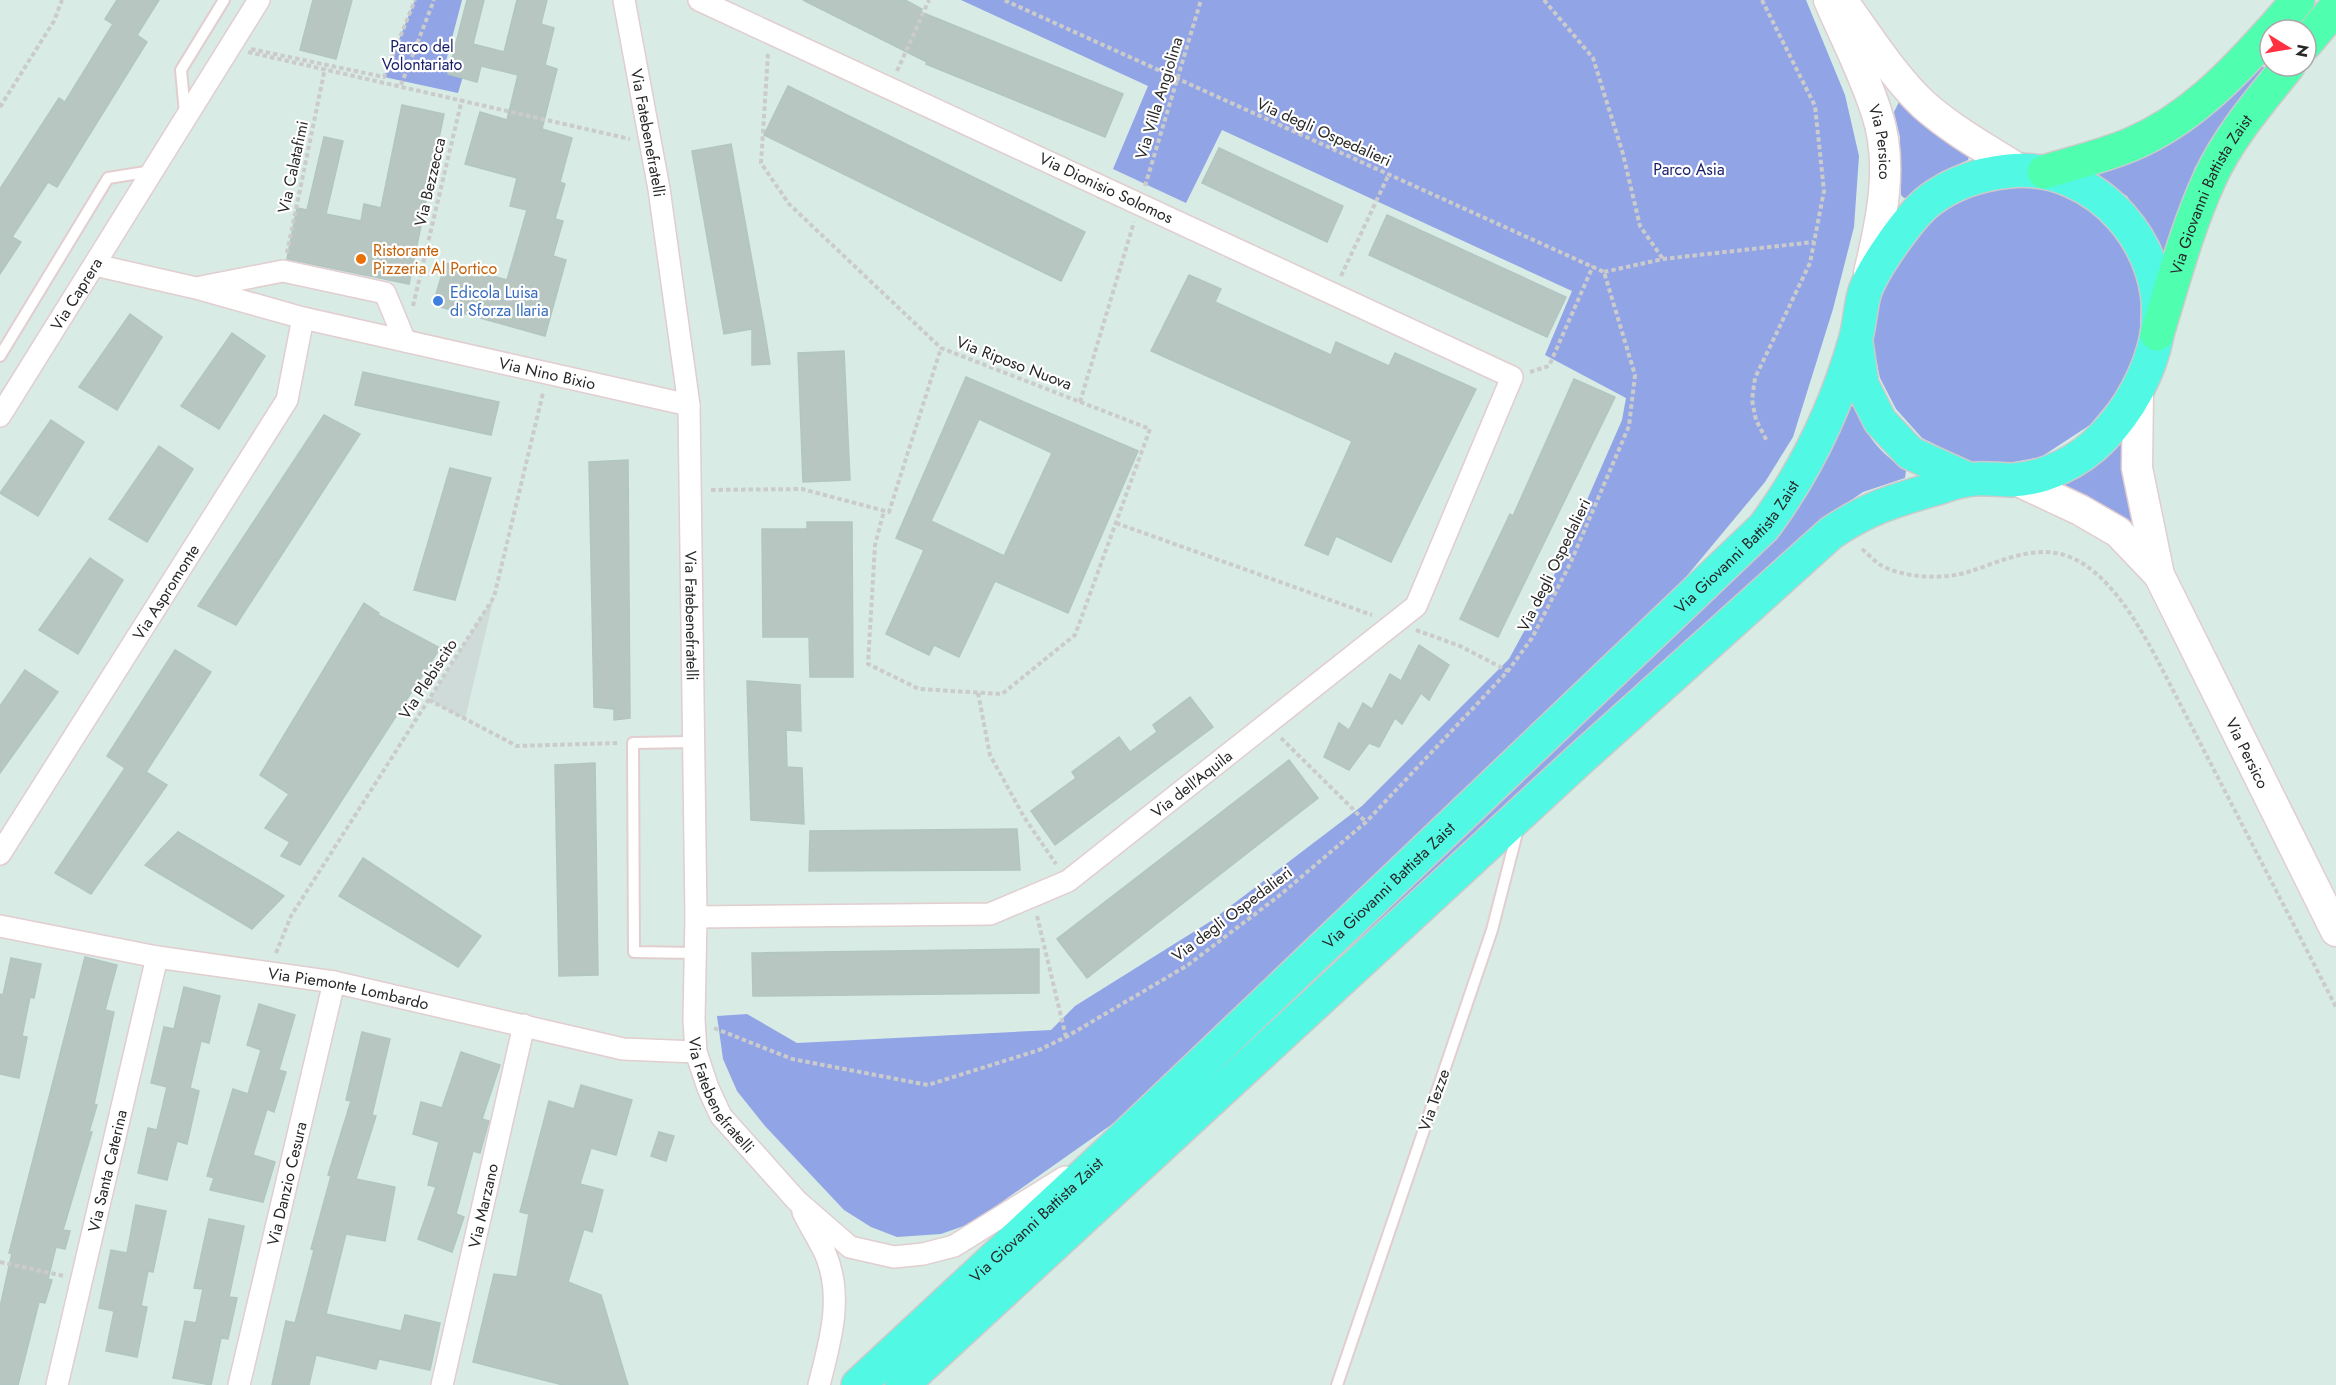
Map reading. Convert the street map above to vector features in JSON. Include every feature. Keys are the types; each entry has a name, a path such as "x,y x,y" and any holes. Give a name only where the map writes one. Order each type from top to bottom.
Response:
{"highway":[{"name":"Via Giovanni Battista Zaist","path":"2282,18 2298,0"},
{"path":"2318,29 2336,7"},
{"name":"Via Giovanni Battista Zaist","path":"2032,171 2131,145 2172,125 2212,94 2258,45"},
{"name":"Via Giovanni Battista Zaist","path":"2157,334 2190,228 2210,177 2252,111 2278,78"}],"main road":[{"name":"Via Giovanni Battista Zaist","path":"858,1385 1114,1147 1764,527 1793,488 1824,425 1856,340 1865,290 1895,239 1929,200 1965,180 1987,173 2032,171 2084,185 2108,202 2132,228 2149,260 2157,291 2157,334 2138,390 2102,438 2081,455 2048,474 2016,480 1968,479 1886,502 1861,513 1832,533 1522,813 902,1385"},
{"name":"Via Giovanni Battista Zaist","path":"1856,340 1862,385 1880,421 1910,453 1968,479"}],"street":[{"name":"Via Caprera","path":"0,416 259,0"},
{"name":"Via Fatebenefratelli","path":"624,0 649,143 660,189 689,405 696,917 694,1020 696,1052 708,1088 721,1116 797,1201 850,1246 894,1257 923,1254 954,1246 1114,1147"},
{"name":"Via Dionisio Solomos","path":"699,0 1512,377"},
{"name":"Via Persico","path":"1829,0 1878,116 1885,163 1880,229 1865,290"},
{"path":"1842,0 1888,64 1924,105 1965,135 2032,171"},
{"name":"Via Nino Bixio","path":"95,265 196,288 303,318 689,405"},
{"name":"Via Nino Bixio","path":"196,288 284,271 385,293 405,341"},
{"name":"Via Aspromonte","path":"0,854 287,400 303,318"},
{"name":"Via dell'Aquila","path":"696,917 990,914 1068,881 1416,606 1512,377"},
{"name":"Via Persico","path":"2138,390 2137,468 2159,575 2336,931"},
{"name":"Via Persico","path":"2016,480 2080,510 2118,532 2159,575"},
{"name":"Via Piemonte Lombardo","path":"0,926 157,957 334,982 623,1049 696,1052"},
{"name":"Via Santa Caterina","path":"57,1385 157,957"},
{"name":"Via Danzio Cesura","path":"239,1385 334,982"},
{"name":"Via Marzano","path":"442,1385 524,1025"},
{"name":"Via Fatebenefratelli","path":"797,1201 826,1255 836,1301 832,1334 819,1385"}],"lane":[{"path":"185,118 181,70 224,0"},
{"name":"Via Caprera","path":"0,356 108,178 152,171"},
{"path":"693,742 633,743 634,952 695,953"},
{"name":"Via Tezze","path":"1337,1385 1492,930 1522,813"}],"path":[{"path":"0,107 54,21 62,0"},
{"path":"256,39 250,49 384,77 415,0"},
{"path":"401,85 434,0"},
{"path":"889,88 929,0"},
{"name":"Via degli Ospedalieri","path":"694,1020 792,1059 928,1085 1039,1050 1066,1037 1188,965 1280,895 1366,822 1508,672 1532,638 1570,564 1629,426 1635,375 1605,272 1004,0"},
{"name":"Via Villa Angiolina","path":"1080,402 1201,0"},
{"path":"1544,0 1593,58 1623,154 1640,226 1662,259"},
{"path":"1762,0 1815,106 1824,191 1810,263 1755,378 1752,400 1756,420 1767,441"},
{"path":"769,32 761,163 789,204 941,348"},
{"path":"230,49 326,68 649,143"},
{"name":"Via Calatafimi","path":"284,271 326,68"},
{"name":"Via Bezzecca","path":"405,341 462,99"},
{"path":"1333,294 1389,174"},
{"path":"1605,272 1662,259 1814,242"},
{"path":"1512,377 1549,366 1593,267"},
{"name":"Via Riposo Nuova","path":"941,348 1150,429 1075,635 1002,694 919,689 868,664 875,545 885,511 889,512 941,348"},
{"name":"Via Plebiscito","path":"268,973 291,916 494,597 548,373"},
{"path":"690,492 723,489 802,489 885,511"},
{"path":"1116,523 1460,646 1508,672"},
{"path":"1862,549 1880,565 1900,572 1939,577 1966,573 2028,553 2069,556 2103,581 2118,596 2140,628 2336,1007"},
{"path":"978,693 990,755 1024,817 1068,881"},
{"path":"429,700 517,746 633,743"},
{"path":"1266,724 1366,822"},
{"path":"1032,896 1066,1037"},
{"path":"0,1262 81,1281"}],"green space":[{"name":"Parco del Volontariato","path":"415,0 462,0 445,65 465,70 458,93 384,77"},
{"name":"Parco Asia","path":"961,0 1806,0 1845,95 1859,156 1854,227 1833,309 1793,437 1765,482 1656,613 1438,815 1118,1120 972,1223 941,1234 897,1237 871,1227 844,1210 765,1126 737,1091 723,1059 717,1016 747,1014 797,1043 1051,1030 1075,1006 1211,921 1362,806 1509,659 1552,580 1622,420 1626,398 1545,355 1572,291 1222,130 1186,203 1113,169 1148,86"},
{"path":"2258,64 2258,78 2260,78 2195,167 2163,265 2127,196 2076,168 2142,153 2167,143 2190,130 2230,94"},
{"path":"1899,102 1970,153 1968,160 1941,172 1909,197 1904,198 1901,195 1900,137 1894,112"},
{"path":"1990,187 2041,187 2078,200 2099,212 2135,267 2141,294 2140,335 2124,384 2090,425 2041,457 2014,462 1971,462 1922,438 1896,409 1880,378 1872,339 1880,294 1905,247 1939,210"},
{"path":"1848,402 1855,409 1876,445 1906,471 1905,478 1863,492 1815,525 898,1385 876,1385 1780,535 1818,471"},
{"path":"2133,419 2144,547 2106,507 2047,482"}],"shaded area":[{"path":"494,597 465,719 429,700"}],"building":[{"path":"117,0 159,0 137,35 147,42 57,187 48,182 12,237 21,242 0,274 0,189 59,98 65,102 113,24 105,19"},
{"path":"313,0 352,0 336,59 300,50"},
{"path":"467,0 484,0 473,44 504,52 517,0 547,0 541,24 554,28 545,65 557,69 542,129 572,138 560,182 565,184 555,219 563,221 553,256 566,260 545,336 433,305 445,263 507,280 527,210 510,206 517,178 465,164 480,112 507,120 518,75 481,66 477,82 448,74"},
{"path":"803,0 905,0 922,9 921,12 1123,94 1105,137 926,64 927,62"},
{"path":"788,86 1085,232 1061,281 764,135"},
{"path":"402,105 444,114 409,284 287,259 297,208 307,210 324,137 343,141 326,214 361,221 364,204 381,208"},
{"path":"731,144 770,364 752,365 752,329 724,334 692,151"},
{"path":"1219,148 1343,206 1327,242 1202,183"},
{"path":"1387,215 1566,297 1547,337 1369,255"},
{"path":"1189,275 1221,289 1215,302 1331,355 1336,342 1389,366 1395,353 1476,389 1391,562 1336,536 1328,555 1305,545 1352,441 1151,351"},
{"path":"130,314 162,337 117,410 79,387"},
{"path":"232,333 265,356 219,429 181,406"},
{"path":"844,351 850,480 803,482 798,353"},
{"path":"363,372 499,402 491,435 355,405"},
{"path":"966,377 1138,451 1068,613 995,581 959,657 934,645 929,655 886,634 924,550 896,538","holes":["979,419 1052,453 1004,556 931,521"]},
{"path":"1574,379 1615,397 1498,637 1460,619 1510,514 1513,516"},
{"path":"324,415 360,434 236,625 198,606"},
{"path":"51,420 84,442 38,516 0,493"},
{"path":"159,446 193,469 147,542 109,519"},
{"path":"628,460 630,718 614,720 614,709 594,707 589,462"},
{"path":"450,468 491,478 455,600 414,590"},
{"path":"807,522 852,522 853,677 810,677 809,637 763,637 762,529 807,529"},
{"path":"90,558 123,580 78,654 39,630"},
{"path":"364,603 379,613 378,615 440,648 300,865 281,856 290,842 265,828 289,794 260,775"},
{"path":"1419,645 1449,665 1429,700 1421,693 1402,724 1395,718 1379,747 1369,743 1349,770 1324,757 1339,723 1349,730 1363,703 1372,709 1390,674 1401,681"},
{"path":"175,650 211,672 146,772 167,785 91,894 55,873 125,768 107,756"},
{"path":"25,670 58,692 0,773 0,706"},
{"path":"747,681 800,685 801,731 786,730 787,767 802,768 804,824 751,820"},
{"path":"1190,697 1213,727 1055,845 1031,811 1076,778 1072,772 1119,737 1130,752 1157,732 1153,725"},
{"path":"1289,760 1318,798 1087,978 1057,939"},
{"path":"595,763 598,975 559,976 555,765"},
{"path":"1017,829 1020,870 809,871 810,831"},
{"path":"178,832 284,896 252,929 145,865"},
{"path":"363,858 481,936 458,967 339,896"},
{"path":"1039,949 1039,993 753,996 752,953"},
{"path":"85,957 117,965 105,1010 114,1012 94,1104 97,1105 89,1132 92,1132 63,1230 70,1231 65,1249 56,1247 48,1279 52,1280 45,1303 39,1302 18,1385 0,1385 0,1307 12,1253 9,1253"},
{"path":"11,958 41,964 34,998 30,997 22,1036 27,1037 19,1078 0,1074 0,994 3,995"},
{"path":"184,987 220,996 209,1043 201,1041 190,1088 199,1091 187,1144 177,1141 167,1180 138,1173 148,1128 157,1130 167,1087 151,1083 164,1027 174,1029"},
{"path":"259,1004 295,1015 279,1070 286,1072 274,1112 267,1109 253,1155 275,1162 263,1202 210,1190 214,1178 207,1176 233,1089 248,1094 261,1050 247,1045"},
{"path":"362,1032 390,1039 372,1115 376,1116 356,1179 395,1187 385,1241 346,1234 326,1314 401,1331 405,1315 440,1323 430,1370 379,1359 376,1369 316,1355 309,1385 272,1385 286,1321 295,1323 314,1250 311,1249 331,1176 328,1175 351,1101 346,1100"},
{"path":"461,1052 500,1065 482,1119 489,1121 480,1153 473,1151 456,1214 464,1217 452,1252 418,1239 436,1187 428,1185 439,1142 413,1134 421,1102 442,1108"},
{"path":"581,1085 632,1100 616,1155 591,1148 580,1184 603,1190 592,1232 584,1229 568,1282 601,1295 628,1385 563,1385 473,1362 494,1274 517,1277 529,1214 520,1212 549,1101 574,1109"},
{"path":"659,1132 674,1136 666,1161 651,1156"},
{"path":"136,1205 166,1211 153,1272 148,1271 141,1306 147,1307 137,1357 106,1351 114,1311 99,1308 111,1250 127,1253"},
{"path":"209,1219 244,1226 229,1297 237,1298 228,1339 221,1338 211,1385 173,1378 185,1321 196,1323 203,1289 194,1288"}],"place":[{"name":"Ristorante Pizzeria Al Portico","path":"361,259"},
{"name":"Edicola Luisa di Sforza Ilaria","path":"438,301"}]}
